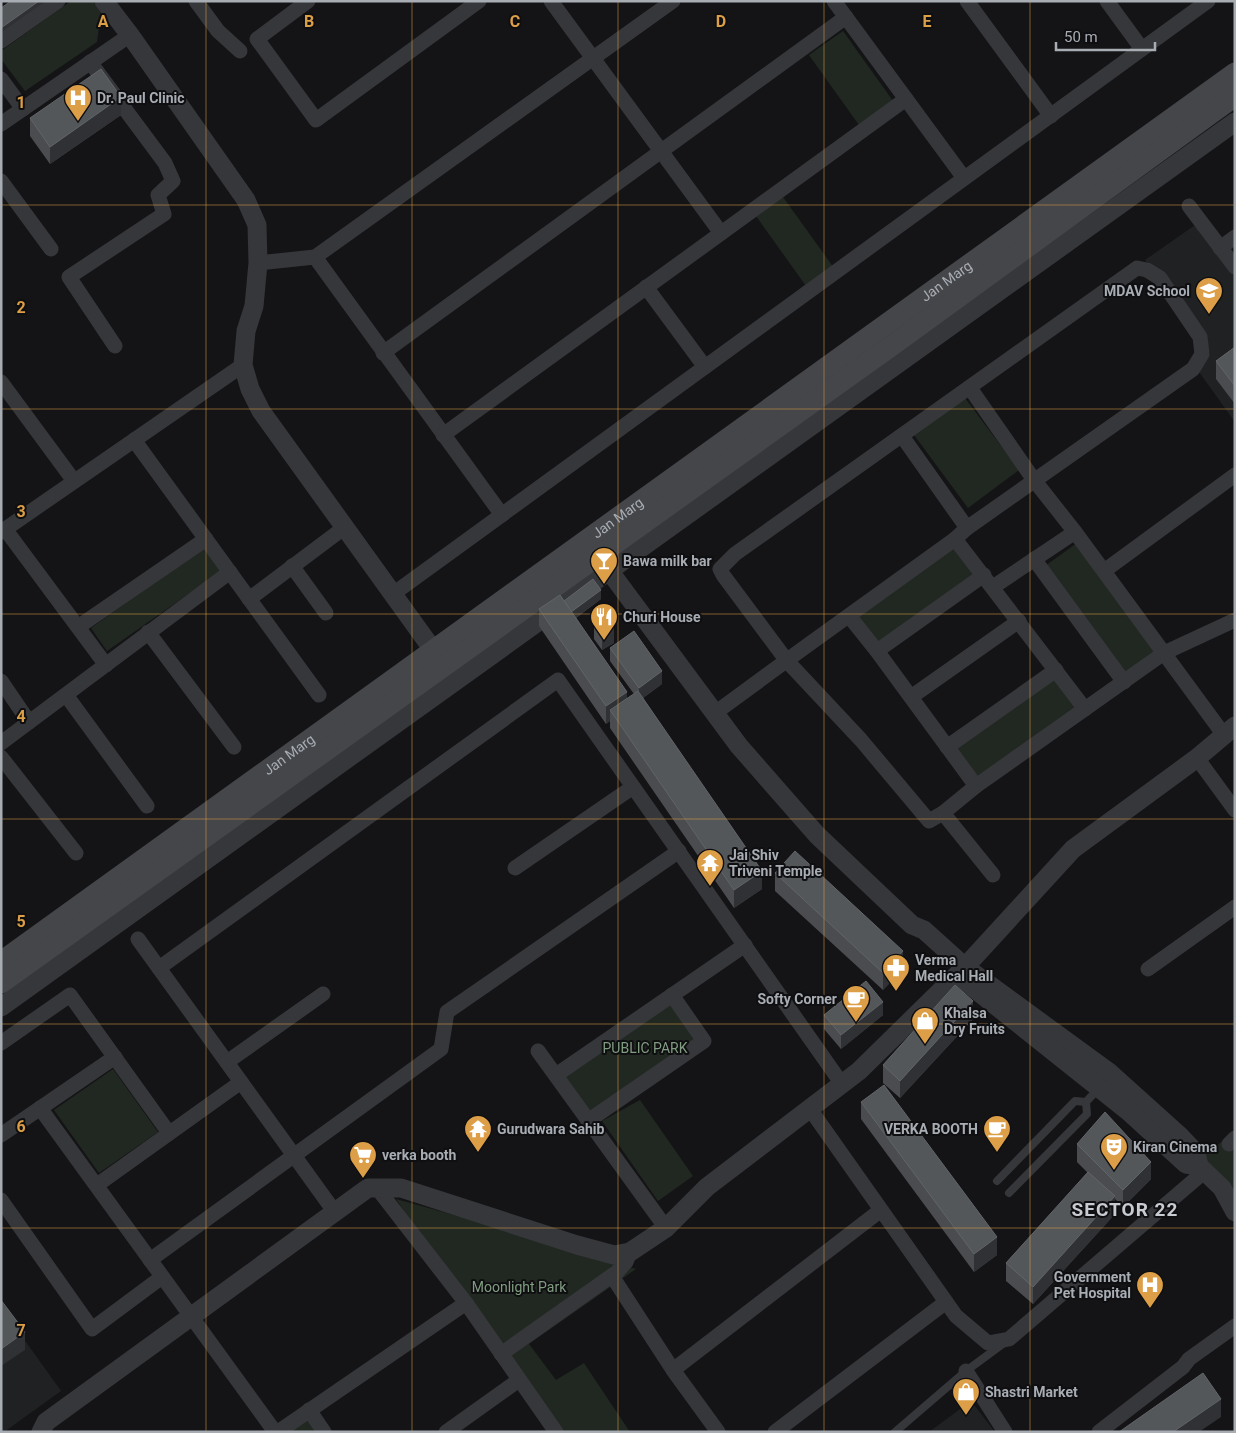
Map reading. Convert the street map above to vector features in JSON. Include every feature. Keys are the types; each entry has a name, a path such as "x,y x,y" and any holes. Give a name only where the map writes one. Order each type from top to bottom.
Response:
{"main road":[{"name":"Jan Marg","path":"598,556 1235,73"},
{"name":"Jan Marg","path":"1,962 439,658 598,556 1235,96"},
{"name":"Jan Marg","path":"1,984 439,658"}],"street":[{"path":"1,41 58,1"},
{"path":"196,1 218,31 240,51"},
{"path":"308,1 257,38 316,120 479,1"},
{"path":"551,1 721,233"},
{"path":"258,263 315,258 673,1"},
{"path":"834,1 964,178"},
{"path":"967,1 1051,116"},
{"path":"1107,1 1142,49"},
{"path":"393,594 1208,1"},
{"path":"108,3 246,200 257,225 258,263 254,306 246,332 243,364 250,389 261,411 439,658"},
{"path":"384,353 846,17"},
{"path":"1,124 130,35"},
{"path":"90,62 165,163 173,181 158,195 164,214 69,277 115,346"},
{"path":"1,79 23,109"},
{"path":"443,435 906,98"},
{"path":"1,1006 598,556 1235,122"},
{"path":"1,181 7,200 51,248"},
{"path":"1189,206 1235,267"},
{"path":"1220,248 1235,237"},
{"path":"315,258 502,514"},
{"path":"715,713 787,660 955,539 967,528 1194,369 1202,354 1200,337 1160,278 1147,270 1137,268 735,554 720,569 787,660 861,740 929,821 943,813 976,786 1164,653 1235,620"},
{"path":"646,287 705,367"},
{"path":"106,665 3,530 243,364"},
{"path":"1,382 74,482"},
{"path":"41,1432 46,1422 368,1188 401,1188 586,1248 614,1255 630,1252 666,1228 707,1187 859,1071 961,971 1073,849 1197,758 1229,731 1164,653 1075,532 1034,480 970,388"},
{"path":"902,436 967,528"},
{"path":"134,440 319,695"},
{"path":"1104,572 1235,475"},
{"path":"249,599 345,528"},
{"path":"993,587 1075,532"},
{"path":"78,628 206,539"},
{"path":"955,539 1086,709"},
{"path":"598,556 739,746 817,835 912,925 915,936 1180,1136 1196,1153 1202,1168 1222,1188 1235,1212"},
{"path":"1034,559 1124,682"},
{"path":"292,566 326,613"},
{"path":"1,743 230,572"},
{"path":"877,651 984,575"},
{"path":"849,616 976,786"},
{"path":"911,697 1019,621"},
{"path":"148,632 234,747"},
{"path":"947,747 1056,670"},
{"path":"159,968 558,680 842,1084"},
{"path":"1,681 29,722"},
{"path":"66,695 148,806"},
{"path":"1,757 76,854"},
{"path":"1197,758 1235,810"},
{"path":"516,868 633,787"},
{"path":"943,813 993,875"},
{"path":"150,1260 441,1049 447,1012 679,851"},
{"path":"1148,969 1235,907"},
{"path":"138,939 334,1211"},
{"path":"556,1076 746,945"},
{"path":"226,1062 323,994"},
{"path":"1,1043 70,995 169,1134"},
{"path":"588,1121 704,1041 672,995"},
{"path":"538,1051 666,1228"},
{"path":"1,1135 114,1057"},
{"path":"97,1185 241,1082"},
{"path":"40,1108 276,1432 466,1303"},
{"path":"810,1108 956,1316 988,1342 1009,1339 1202,1168"},
{"path":"377,1188 466,1303 556,1432"},
{"path":"1,1200 92,1329 162,1277"},
{"path":"673,1370 881,1210"},
{"path":"501,1354 612,1276 622,1268 630,1252"},
{"path":"612,1276 673,1370 718,1432"},
{"path":"775,1432 946,1302"},
{"path":"1099,1432 1183,1367 1189,1359 1235,1326"},
{"path":"966,1371 1005,1432"},
{"path":"446,1432 519,1380"},
{"path":"309,1410 324,1432"}],"lane":[{"path":"1010,1193 1087,1114 1086,1102 1104,1080"},
{"path":"997,1181 1075,1101 1086,1102"},
{"path":"895,1432 966,1371 1009,1339"}],"shaded area":[{"name":"MDAV School","path":"1198,223 1235,276 1235,422 1194,365 1210,353 1145,260"},
{"path":"1,1307 61,1391 4,1432 1,1432"},
{"name":"Shastri Market","path":"971,1401 995,1432 929,1432"}],"green space":[{"path":"71,1 93,1 101,12 97,42 25,91 1,59 1,51"},
{"path":"843,31 893,101 859,125 809,55"},
{"path":"783,197 834,268 806,286 756,216"},
{"path":"965,398 1019,470 968,508 914,435"},
{"path":"951,538 977,574 878,646 852,609"},
{"path":"1077,543 1158,653 1126,676 1045,566"},
{"path":"204,548 221,571 107,651 91,628"},
{"path":"1055,676 1078,708 977,780 954,748"},
{"name":"PUBLIC PARK","path":"672,995 704,1041 588,1121 556,1075"},
{"path":"113,1069 158,1132 99,1173 54,1110"},
{"path":"640,1100 693,1176 658,1201 602,1121"},
{"path":"1235,1132 1235,1201 1202,1156"},
{"name":"Moonlight Park","path":"396,1199 541,1239 636,1269 529,1344 556,1380 584,1363 630,1432 556,1432"},
{"path":"305,1417 315,1432 284,1432"}],"building":[{"path":"11,1 39,1 1,28 1,8"},
{"path":"101,69 121,97 50,147 30,118"},
{"path":"1235,347 1235,386 1216,361"},
{"path":"593,579 601,590 571,612 564,601"},
{"path":"560,595 627,692 606,706 539,609"},
{"path":"609,612 614,625 602,632 594,621"},
{"path":"634,631 662,671 639,688 610,648"},
{"path":"638,691 762,871 734,890 610,710"},
{"path":"795,851 903,951 883,973 775,873"},
{"path":"866,981 883,1002 841,1035 824,1015"},
{"path":"955,985 973,1001 900,1081 883,1065"},
{"path":"884,1085 997,1237 974,1254 861,1102"},
{"path":"1105,1112 1151,1162 1123,1190 1077,1144"},
{"path":"1088,1172 1115,1196 1033,1287 1006,1263"},
{"path":"1,1300 25,1332 1,1349"},
{"path":"1203,1373 1221,1399 1173,1432 1119,1432"}],"place":[{"name":"Dr. Paul Clinic","path":"78,122"},
{"name":"MDAV School","path":"1209,315"},
{"name":"Bawa milk bar","path":"604,585"},
{"name":"Churi House","path":"604,641"},
{"name":"Jai Shiv Triveni Temple","path":"710,887"},
{"name":"Verma Medical Hall","path":"896,992"},
{"name":"Softy Corner","path":"856,1023"},
{"name":"Khalsa Dry Fruits","path":"925,1045"},
{"name":"Gurudwara Sahib","path":"478,1153"},
{"name":"VERKA BOOTH","path":"997,1153"},
{"name":"Kiran Cinema","path":"1114,1171"},
{"name":"verka booth","path":"363,1179"},
{"name":"Government Pet Hospital","path":"1150,1309"},
{"name":"Shastri Market","path":"966,1416"}],"district":[{"name":"SECTOR 22","path":"1125,1209"}]}
